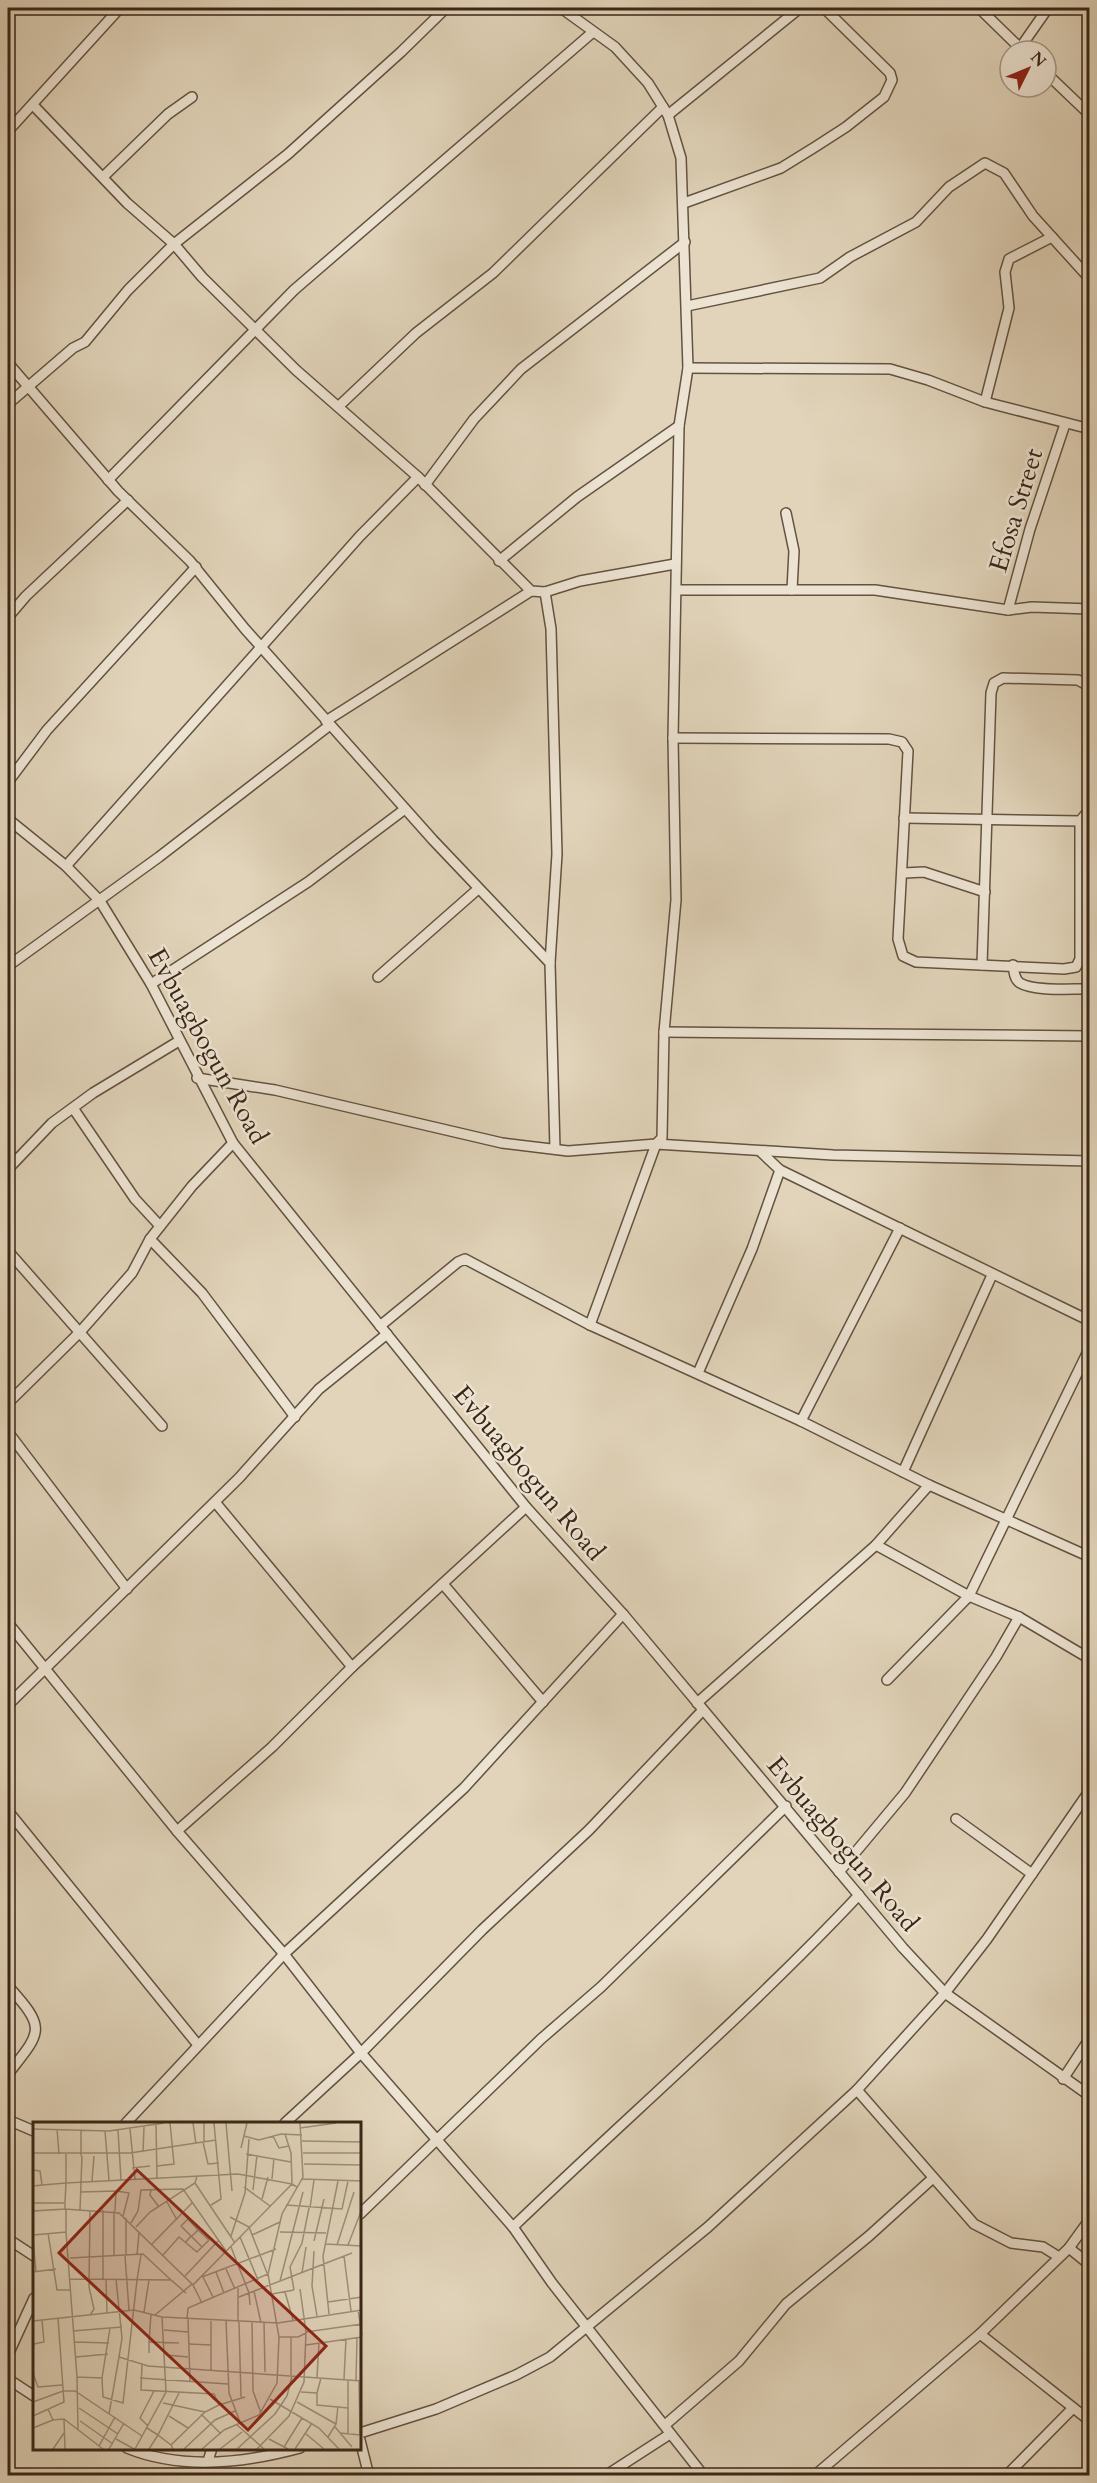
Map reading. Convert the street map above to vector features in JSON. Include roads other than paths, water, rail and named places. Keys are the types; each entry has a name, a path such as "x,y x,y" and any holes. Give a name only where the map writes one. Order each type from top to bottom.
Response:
{"street":[{"path":"8,131 120,8"},
{"path":"8,404 73,348 85,342 128,290 174,244 288,154 446,8"},
{"path":"561,8 615,47 648,83 666,111 681,158 687,306 688,368 679,426 675,564 677,590 673,738 676,900 664,1032 662,1138 656,1144 590,1325"},
{"path":"339,406 416,333 493,273 666,111 800,8"},
{"path":"684,203 781,168 846,127 884,97 892,80 890,73 824,8"},
{"path":"979,8 1012,39"},
{"path":"1028,39 1048,8"},
{"path":"108,480 294,290 593,32"},
{"path":"1058,85 1089,116"},
{"path":"104,177 168,114 192,97"},
{"path":"33,105 127,203 174,244 202,277 296,370 418,477 531,591"},
{"path":"687,306 820,278 850,257 916,222 949,188 986,163 1004,173 1033,216 1089,279"},
{"path":"985,402 1009,308 1005,273 1009,259 1052,237"},
{"path":"425,485 474,419 522,369 685,242"},
{"path":"8,363 108,480 196,567 261,647 405,809 550,963"},
{"path":"688,368 890,369 928,380 985,402 1089,429"},
{"name":"Efosa Street","path":"1008,610 1030,529 1065,424"},
{"path":"499,561 577,498 679,426"},
{"path":"66,866 360,536 418,477"},
{"path":"8,616 128,500"},
{"path":"786,513 794,551 792,590"},
{"path":"8,966 100,901 328,723 531,591 545,592 580,581 675,564"},
{"path":"8,782 47,730 196,567"},
{"path":"677,590 875,590 1008,610 1032,607 1089,609"},
{"path":"545,592 551,628 557,854 550,963 555,1149"},
{"path":"982,965 991,693 994,683 1003,678 1078,680 1087,685 1089,689"},
{"path":"673,738 798,737 888,739 902,742 908,751 904,818 904,873 898,939 903,956 916,962 1065,969 1076,967 1080,959 1080,821 1089,809"},
{"path":"151,984 308,882 405,809"},
{"path":"904,818 1080,821"},
{"name":"Evbuagbogun Road","path":"8,819 66,866 100,901 151,984 233,1143 526,1508 623,1614 903,1948 945,1994 1089,2096"},
{"path":"904,873 924,872 985,892"},
{"path":"378,977 478,889"},
{"path":"1013,965 1015,977 1020,983 1039,988 1083,989"},
{"path":"664,1032 1089,1036"},
{"path":"8,1169 51,1124 179,1041"},
{"path":"198,1078 275,1090 502,1143 568,1151 656,1144 761,1152 1089,1161"},
{"path":"73,1108 135,1199 160,1226"},
{"path":"8,1403 80,1332 132,1273 150,1239 160,1226 192,1186 233,1143"},
{"path":"761,1152 780,1170 1089,1322"},
{"path":"698,1373 752,1249 780,1170"},
{"path":"801,1421 900,1228"},
{"path":"150,1239 202,1293 295,1417"},
{"path":"8,1251 162,1426"},
{"path":"8,1705 215,1502 319,1389 458,1262 465,1259 590,1325 698,1373 930,1485 1089,1557"},
{"path":"903,1472 992,1275"},
{"path":"887,1680 969,1596 1089,1347"},
{"path":"8,1432 127,1589"},
{"path":"286,2122 362,2053 482,1930 590,1830 700,1707 876,1545 930,1485"},
{"path":"215,1502 352,1667"},
{"path":"177,1831 272,1747 352,1667 526,1508"},
{"path":"876,1545 969,1596 1019,1617 1089,1659"},
{"path":"443,1584 543,1702"},
{"path":"127,2122 284,1954 464,1788 623,1614"},
{"path":"839,1872 905,1793 996,1657 1019,1617"},
{"path":"8,1623 177,1831 284,1954 362,2053 513,2227 587,2328 704,2475"},
{"path":"362,2432 436,2409 516,2375 550,2357 708,2227 857,2090 945,1994 987,1939 1089,1790"},
{"path":"362,2212 541,2039 601,1987 786,1806"},
{"path":"8,1811 198,2045"},
{"path":"956,1819 1032,1874"},
{"path":"513,2227 601,2142 789,1969 859,1895"},
{"path":"8,1986 29,2010 36,2023 36,2035 8,2074"},
{"path":"1063,2079 1089,2038"},
{"path":"857,2090 974,2224 1011,2243 1043,2247 1059,2257"},
{"path":"8,2120 33,2131"},
{"path":"665,2425 739,2361 786,2304 870,2236 933,2178"},
{"path":"814,2475 980,2334 1069,2248 1089,2219"},
{"path":"8,2239 33,2255"},
{"path":"1069,2248 1089,2265"},
{"path":"8,2355 33,2300"},
{"path":"980,2334 1089,2421"},
{"path":"8,2379 33,2395"},
{"path":"1006,2475 1074,2408"},
{"path":"605,2475 670,2434"},
{"path":"362,2448 369,2475"},
{"path":"134,2450 150,2455 234,2462 291,2450"},
{"path":"208,2461 211,2450"}]}
